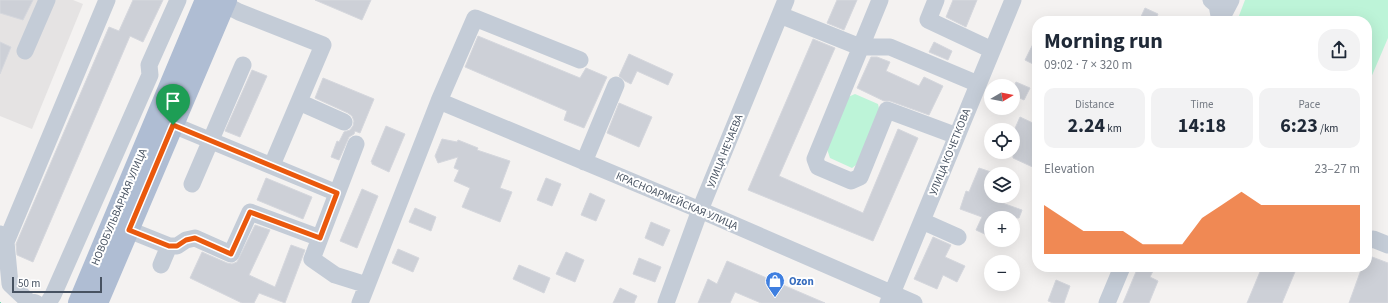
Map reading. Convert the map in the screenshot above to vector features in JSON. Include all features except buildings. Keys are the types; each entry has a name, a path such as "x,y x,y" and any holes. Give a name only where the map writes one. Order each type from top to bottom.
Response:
{"main road":[{"name":"НОВОБУЛЬВАРНАЯ УЛИЦА","path":"97,303 173,125 218,1"},
{"name":"НОВОБУЛЬВАРНАЯ УЛИЦА","path":"79,303 218,1"}],"street":[{"path":"25,50 47,0"},
{"path":"36,303 28,301 10,284 2,238 107,0"},
{"path":"48,303 150,75 149,65 178,0"},
{"path":"880,0 862,54 815,159 818,167 851,181 860,177 887,110 957,136"},
{"path":"936,0 928,20 992,50"},
{"name":"УЛИЦА КОЧЕТКОВА","path":"890,298 1013,0"},
{"path":"1211,0 1217,5 1219,16"},
{"path":"1223,16 1231,0"},
{"path":"218,1 239,12 323,45 272,165"},
{"path":"783,7 862,54 890,47 978,84"},
{"name":"УЛИЦА НЕЧАЕВА","path":"666,303 700,210 783,7"},
{"path":"360,303 439,101 475,18 580,60"},
{"path":"192,184 243,65"},
{"path":"584,162 616,85"},
{"name":"КРАСНОАРМЕЙСКАЯ УЛИЦА","path":"439,101 700,210 890,298 914,303"},
{"path":"299,102 344,122"},
{"path":"173,125 337,193"},
{"path":"356,144 312,260 335,275 367,285"},
{"path":"129,230 169,246 177,246 186,240 195,238 231,254 250,212 320,238"},
{"path":"922,221 958,237"},
{"path":"1372,239 1388,245"},
{"path":"161,265 169,246"},
{"path":"1107,303 1120,272"}],"shaded area":[{"path":"0,0 73,0 83,4 32,129 0,116"}],"green space":[{"path":"1245,0 1388,0 1388,38 1372,75 1372,16 1239,16"},
{"path":"855,94 878,104 880,113 860,162 852,168 830,158 827,149 848,97"}],"place":[{"name":"Ozon","path":"775,298"}],"route":[{"path":"173,125 337,193 320,238 250,212 231,254 195,238 186,240 177,246 169,246 129,230 173,125"}]}
